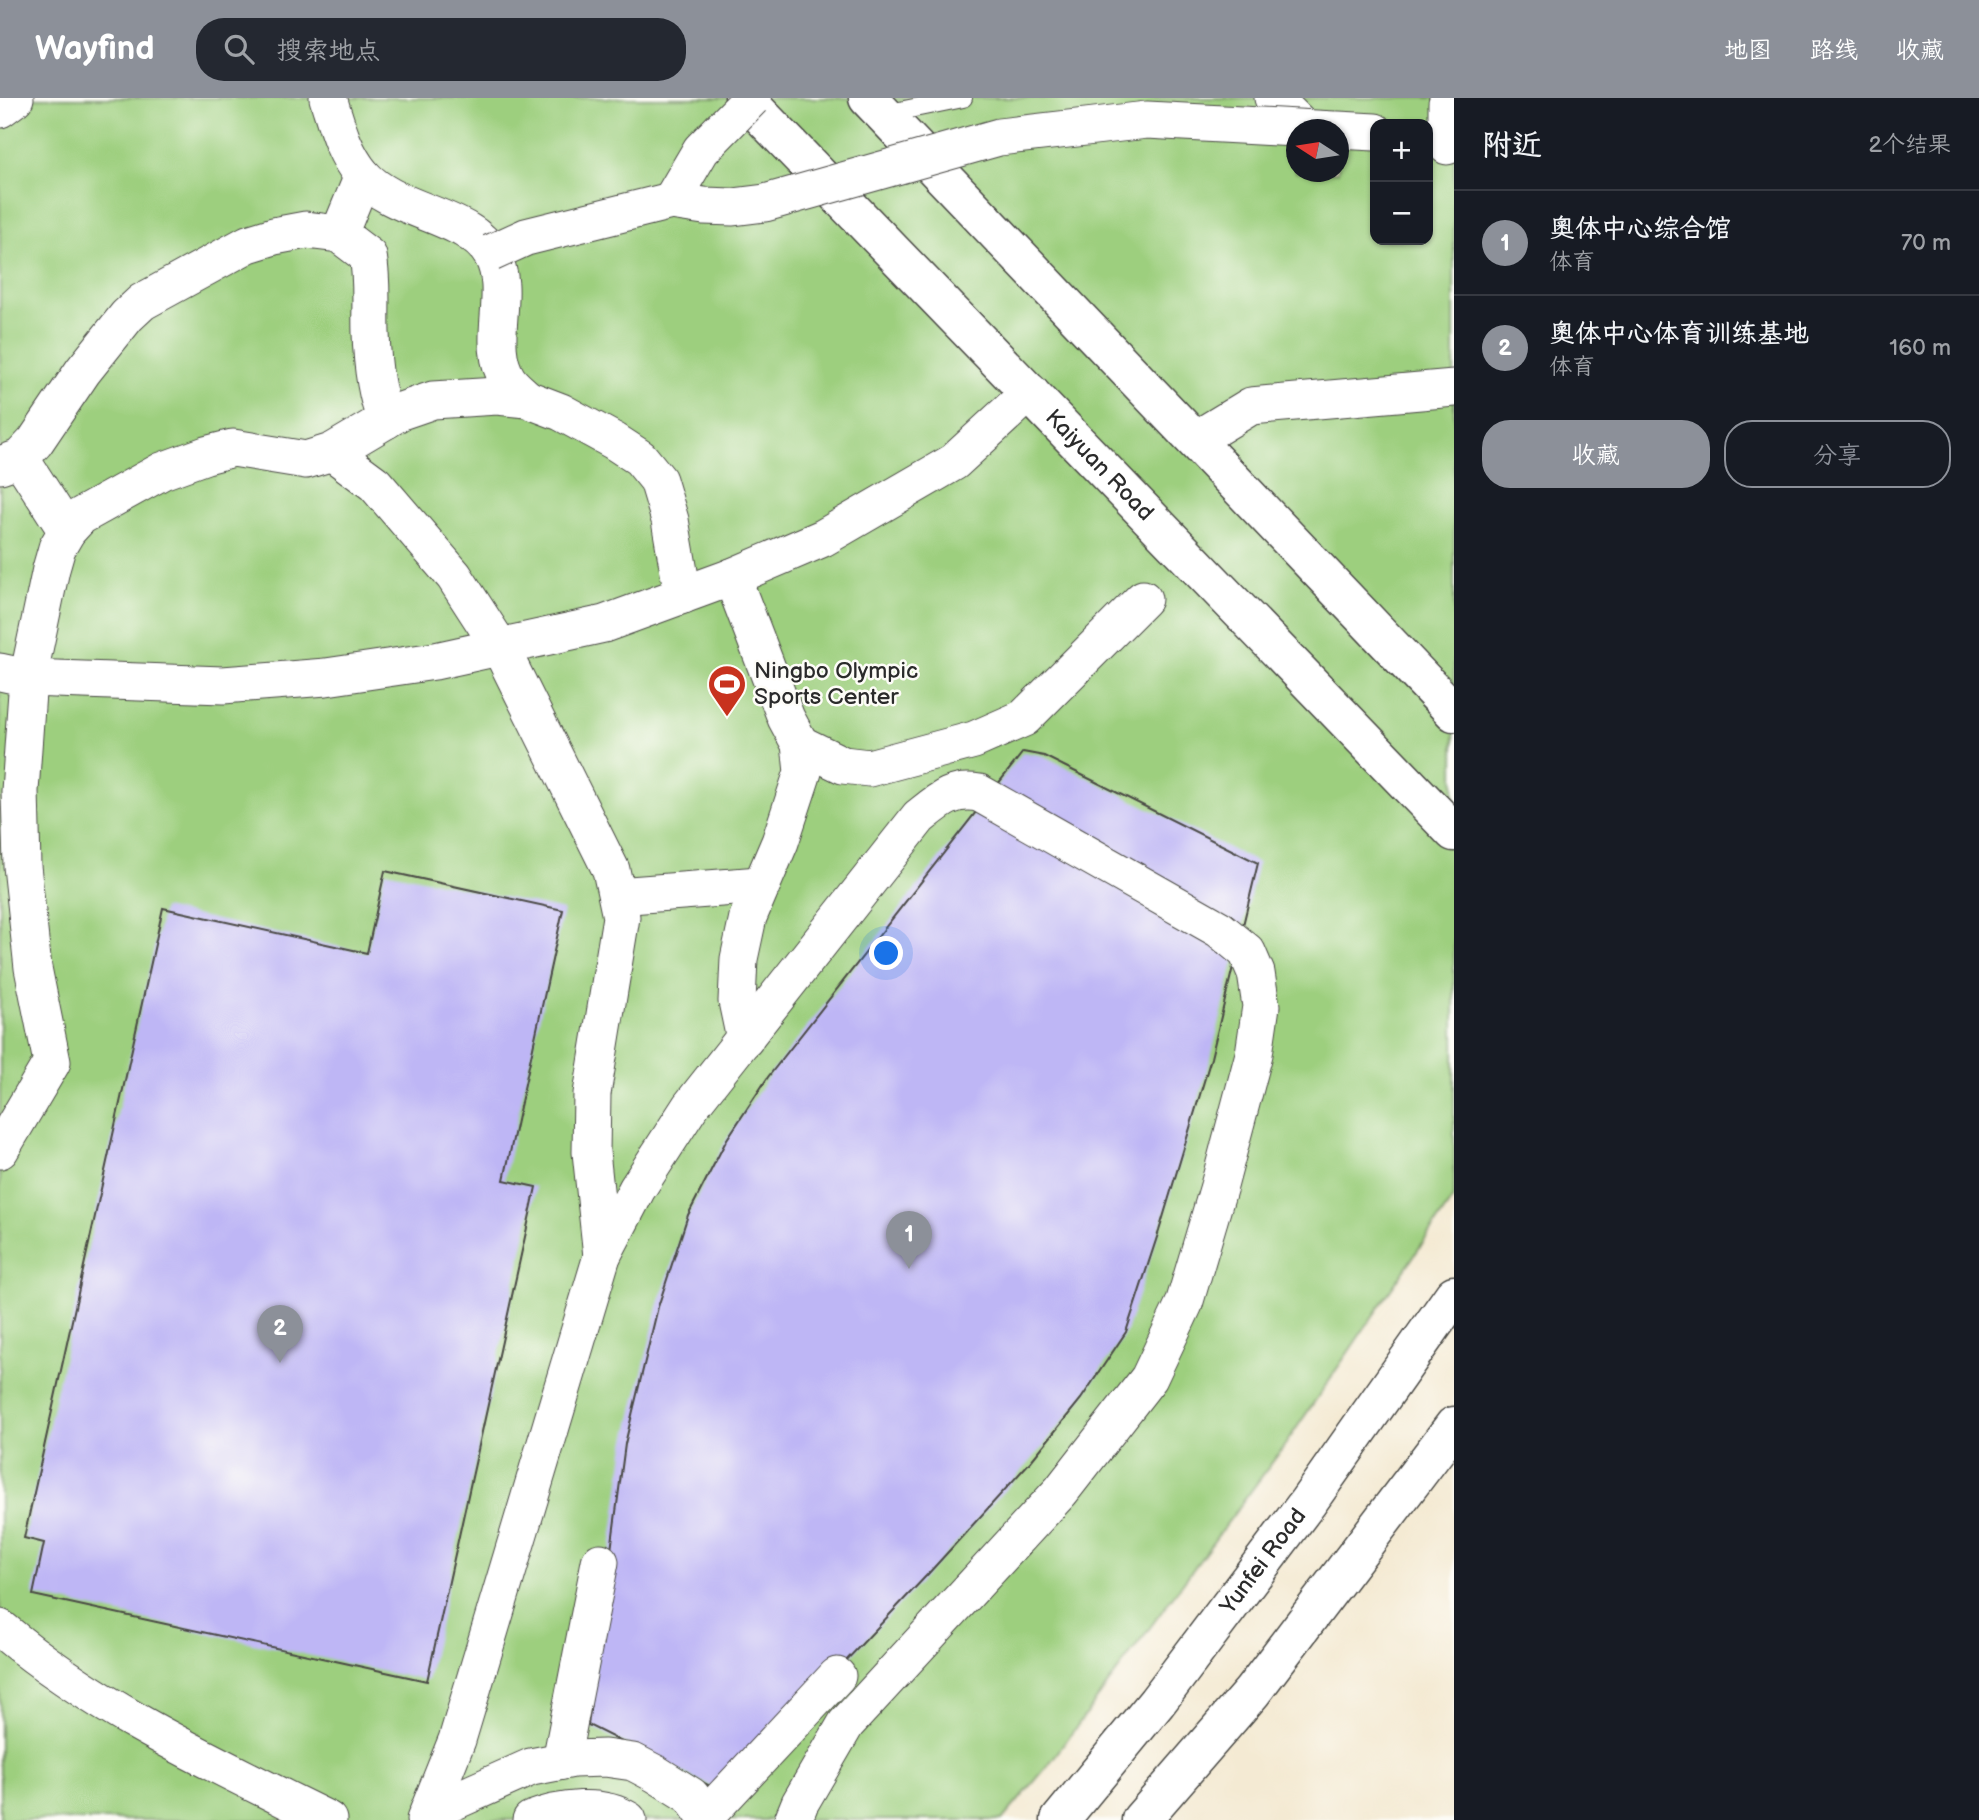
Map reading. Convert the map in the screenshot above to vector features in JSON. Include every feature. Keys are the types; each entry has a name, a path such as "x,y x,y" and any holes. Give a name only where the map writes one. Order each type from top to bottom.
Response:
{"main road":[{"name":"Kaiyuan Road","path":"744,98 1454,832"},
{"path":"876,106 1454,712"},
{"name":"Yunfei Road","path":"1060,1820 1157,1702 1300,1513 1454,1295"},
{"path":"1141,1820 1252,1692 1454,1426"}],"street":[{"path":"0,109 15,98"},
{"path":"328,98 343,147 363,176 390,198 468,231 491,253 498,272 500,363 508,380 527,398"},
{"path":"671,201 701,150 752,98"},
{"path":"1273,98 1309,119"},
{"path":"1443,145 1449,98"},
{"path":"491,253 526,237 671,201 733,207 765,203 999,137 1147,120 1286,127"},
{"path":"1349,130 1370,132"},
{"path":"338,234 363,176"},
{"path":"67,531 10,462 35,442 106,342 142,302 248,244 306,230 338,234 368,256 372,276 370,334 377,398 386,420"},
{"path":"1195,440 1251,406 1454,388"},
{"path":"14,675 223,685 326,677 435,661 604,624 732,578 823,538 954,463 1030,392"},
{"path":"0,1150 51,1062 33,968 22,866 14,675 57,548 67,531 82,516 162,471 206,455 233,448 306,460 332,452 401,411 433,400 496,396 527,398 561,412 614,441 640,458 658,480 670,520 683,595"},
{"path":"332,452 376,484 454,576 500,647 611,870 621,917 592,1094 591,1152 602,1256"},
{"path":"732,578 786,718 800,744 803,772 780,842 748,917 739,959 737,1001 745,1039"},
{"path":"800,744 843,765 869,768 974,740 1024,718 1143,598"},
{"path":"965,790 974,740"},
{"path":"428,1814 457,1740 602,1256 637,1189 690,1107 919,817 943,797 965,790 979,793 1207,922 1247,951 1256,972 1261,1006 1254,1054 1184,1304 1149,1378 1061,1490 846,1724 793,1820"},
{"path":"617,896 760,885"},
{"path":"561,1761 600,1562"},
{"path":"0,1628 83,1688 173,1743 328,1820"},
{"path":"428,1814 531,1767 561,1761 605,1758 633,1762 691,1796 707,1818 837,1676"},
{"path":"531,1820 550,1813 583,1810 617,1813 628,1820"}],"lane":[{"path":"876,106 964,98"}],"green space":[{"name":"Ningbo Olympic Sports Center","path":"0,98 1454,98 1454,1197 1285,1445 1046,1768 1002,1820 0,1820"}],"building":[{"path":"1023,752 1044,756 1258,863 1211,1058 1126,1332 1081,1399 1031,1461 722,1792 588,1725 625,1444 658,1307 688,1215 727,1139 768,1077"},
{"path":"385,871 563,910 504,1180 536,1187 427,1681 33,1595 44,1543 24,1538 163,908 367,953"}],"place":[{"name":"Ningbo Olympic Sports Center","path":"727,718"},
{"name":"奥体中心综合馆","path":"909,1269"},
{"name":"奥体中心体育训练基地","path":"280,1363"}]}
